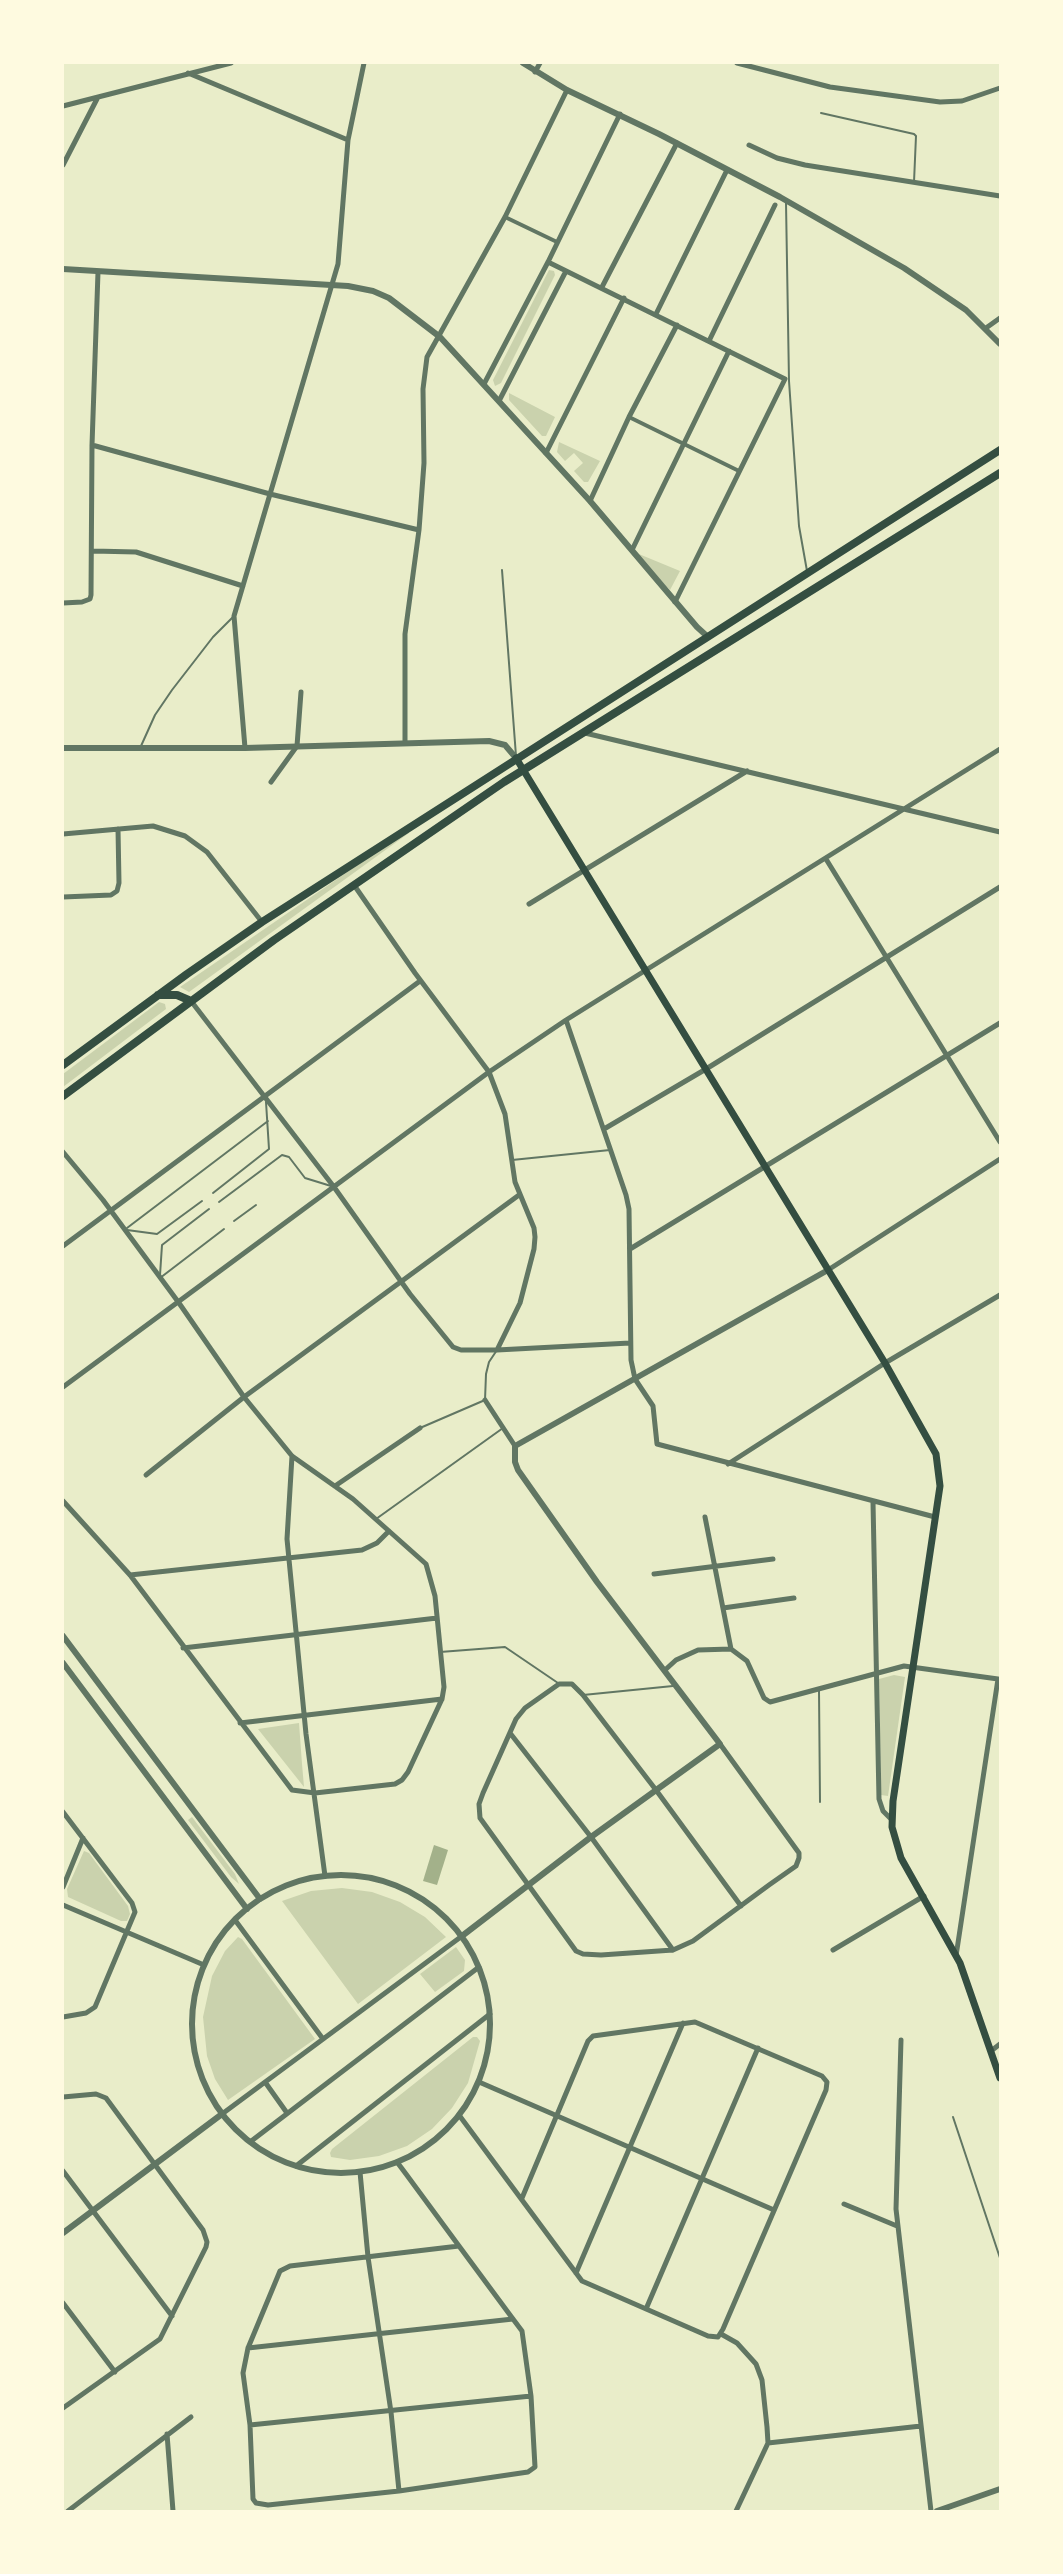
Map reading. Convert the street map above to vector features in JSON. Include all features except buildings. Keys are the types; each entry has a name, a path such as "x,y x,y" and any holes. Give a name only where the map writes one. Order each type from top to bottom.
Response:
{"main road":[{"path":"63,1065 157,995 262,922 1000,450"},
{"path":"63,1096 354,885 524,770 1000,473"},
{"path":"708,637 720,648"},
{"path":"516,758 885,1363 936,1455 940,1486 892,1820 898,1852 956,1956 1000,2078"},
{"path":"157,995 177,995 191,1001"}],"street":[{"path":"63,106 231,63"},
{"path":"245,748 234,616 340,250 348,140 364,63"},
{"path":"523,63 567,90 620,114 783,198 919,277 966,310 1000,344"},
{"path":"535,72 540,63"},
{"path":"737,63 830,87 940,102 962,101 1000,88"},
{"path":"188,73 348,140"},
{"path":"405,742 405,634 419,530 424,463 423,389 427,357 505,216 567,90"},
{"path":"63,165 98,97"},
{"path":"484,384 548,262 620,114"},
{"path":"602,287 678,143"},
{"path":"749,145 777,158 805,165 1000,196"},
{"path":"656,314 728,170"},
{"path":"709,340 775,206"},
{"path":"505,216 557,242"},
{"path":"548,262 785,379 675,602"},
{"path":"63,269 330,285 374,291 389,298 440,337 590,501 675,602 708,637"},
{"path":"499,401 566,271"},
{"path":"63,603 82,602 90,599 91,595 92,445 98,272"},
{"path":"546,453 624,298"},
{"path":"986,328 1000,318"},
{"path":"590,501 629,417 677,324"},
{"path":"632,550 729,351"},
{"path":"629,417 740,471"},
{"path":"92,445 270,494 419,530"},
{"path":"93,551 136,552 243,586"},
{"path":"271,782 297,746 301,692"},
{"path":"585,733 1000,832"},
{"path":"63,748 245,748 494,741 508,747 516,758"},
{"path":"63,1387 489,1072 645,970 1000,749"},
{"path":"528,904 747,771"},
{"path":"63,834 153,826 168,830 197,843 207,852 262,922"},
{"path":"63,897 111,895 117,891 119,883 118,829"},
{"path":"826,859 1000,1142"},
{"path":"354,885 420,981 489,1072 506,1120 512,1171 519,1195 534,1228 534,1249 520,1303 497,1350"},
{"path":"604,1129 706,1069 1000,887"},
{"path":"63,1246 420,981"},
{"path":"191,1001 266,1096 448,1342 461,1350 630,1343"},
{"path":"566,1020 629,1209 630,1343 635,1379 653,1406 657,1444 935,1517"},
{"path":"630,1249 1000,1023"},
{"path":"63,1152 110,1210 179,1303 244,1397 292,1456 353,1499 426,1564 433,1588 444,1687 442,1699 408,1772 402,1780 395,1784 315,1792 292,1790 240,1724 130,1575 63,1501"},
{"path":"515,1446 828,1270 1000,1159"},
{"path":"146,1475 244,1397 519,1195"},
{"path":"728,1464 885,1363 1000,1295"},
{"path":"484,1400 515,1446 514,1462 518,1470 597,1582 665,1670 799,1853 796,1866 693,1941 673,1950 583,1954 576,1951 480,1818 479,1811 483,1793 516,1719 525,1708 559,1684 567,1683 575,1686 583,1695 741,1905"},
{"path":"335,1486 420,1428"},
{"path":"292,1456 287,1531 288,1556 325,1876"},
{"path":"873,1502 879,1799 883,1811 892,1820"},
{"path":"705,1517 731,1649"},
{"path":"130,1575 288,1556 362,1550 377,1543 389,1531"},
{"path":"654,1574 773,1559"},
{"path":"723,1608 794,1598"},
{"path":"183,1648 437,1618"},
{"path":"63,1636 260,1899"},
{"path":"665,1670 676,1660 698,1650 731,1649 747,1661 764,1698 774,1702 900,1666 915,1665 998,1679 956,1956"},
{"path":"76,1654 63,1663 247,1909"},
{"path":"240,1724 442,1699"},
{"path":"510,1733 591,1837 673,1950"},
{"path":"63,2233 530,1885 591,1837 720,1744"},
{"path":"180,1819 192,1809"},
{"path":"63,1812 135,1908 128,1933 95,2007 86,2013 63,2017"},
{"path":"63,1887 83,1838"},
{"path":"325,1876 363,1877 399,1887 438,1911 462,1936 479,1966 486,1986 490,2014 489,2046 479,2082 459,2115 427,2146 397,2162 360,2172 327,2173 296,2166 269,2155 250,2142 222,2114 201,2077 193,2048 193,2003 204,1965 213,1946 235,1920 260,1899 295,1883 325,1876"},
{"path":"833,1950 924,1896"},
{"path":"63,1905 204,1965"},
{"path":"235,1920 323,2039"},
{"path":"250,2142 479,1966"},
{"path":"296,2166 490,2014"},
{"path":"576,2273 683,2023"},
{"path":"522,2198 588,2041 593,2036 683,2023 701,2023 822,2076 828,2082 826,2090 719,2335"},
{"path":"901,2040 897,2141 897,2226 931,2511"},
{"path":"991,2051 1000,2044"},
{"path":"646,2309 758,2049"},
{"path":"265,2082 287,2113"},
{"path":"479,2082 774,2210"},
{"path":"63,2097 96,2094 106,2098 203,2230 207,2242 159,2339 63,2408"},
{"path":"459,2115 576,2273 586,2283 708,2336 719,2335 737,2343 756,2364 762,2380 768,2443 736,2511"},
{"path":"397,2162 513,2319 523,2335 531,2396 535,2464 533,2469 528,2472 399,2491 268,2505 256,2503 253,2499 250,2425 243,2373 248,2348 280,2271 290,2266 459,2246"},
{"path":"63,2171 172,2316"},
{"path":"360,2172 368,2257 391,2412 399,2491"},
{"path":"844,2204 897,2226"},
{"path":"63,2303 115,2372"},
{"path":"248,2348 513,2319"},
{"path":"250,2425 531,2396"},
{"path":"68,2511 191,2417"},
{"path":"768,2443 921,2426"},
{"path":"167,2434 173,2511"},
{"path":"937,2511 1000,2489"}],"lane":[{"path":"821,113 914,134 916,136 914,182"},
{"path":"783,198 789,381 799,526 807,574"},
{"path":"502,570 516,758"},
{"path":"140,748 155,715 172,690 213,637 234,616"},
{"path":"213,1193 269,1149 266,1096"},
{"path":"124,1230 268,1121"},
{"path":"512,1160 611,1150"},
{"path":"219,1202 285,1155 305,1178 334,1187"},
{"path":"124,1230 155,1235 202,1201"},
{"path":"234,1221 256,1205"},
{"path":"160,1278 162,1245 209,1209"},
{"path":"160,1278 224,1229"},
{"path":"420,1428 484,1400 488,1368 497,1350"},
{"path":"375,1520 503,1428"},
{"path":"440,1652 505,1647 559,1684"},
{"path":"583,1695 676,1685"},
{"path":"819,1690 820,1802"},
{"path":"953,2117 1000,2258"}],"shaded area":[{"path":"549,270 554,271 555,275 501,383 495,386 493,380"},
{"path":"509,393 555,417 546,436 542,436 509,400"},
{"path":"559,442 600,461 588,482 584,482 574,471 583,463 574,453 565,461 557,452"},
{"path":"634,552 680,571 670,590"},
{"path":"407,831 409,833 189,992 180,987"},
{"path":"159,1002 165,1004 166,1009 63,1087 63,1074"},
{"path":"894,1675 905,1677 888,1796 881,1795 879,1679"},
{"path":"299,1723 302,1764 304,1787 258,1729"},
{"path":"192,1817 235,1874 239,1884 231,1877 188,1820"},
{"path":"434,1845 448,1850 437,1885 423,1881"},
{"path":"84,1851 89,1853 128,1906 130,1914 127,1921 121,1921 68,1897 67,1889"},
{"path":"342,1888 372,1892 400,1902 425,1917 446,1937 358,2004 282,1901 311,1891"},
{"path":"238,1937 242,1939 315,2039 228,2100 215,2079 207,2056 203,2017 212,1976 225,1951"},
{"path":"456,1947 465,1960 464,1971 435,1992 420,1974"},
{"path":"473,2037 477,2037 480,2041 468,2083 452,2108 432,2129 407,2146 379,2156 350,2160 331,2157 332,2149"}]}
